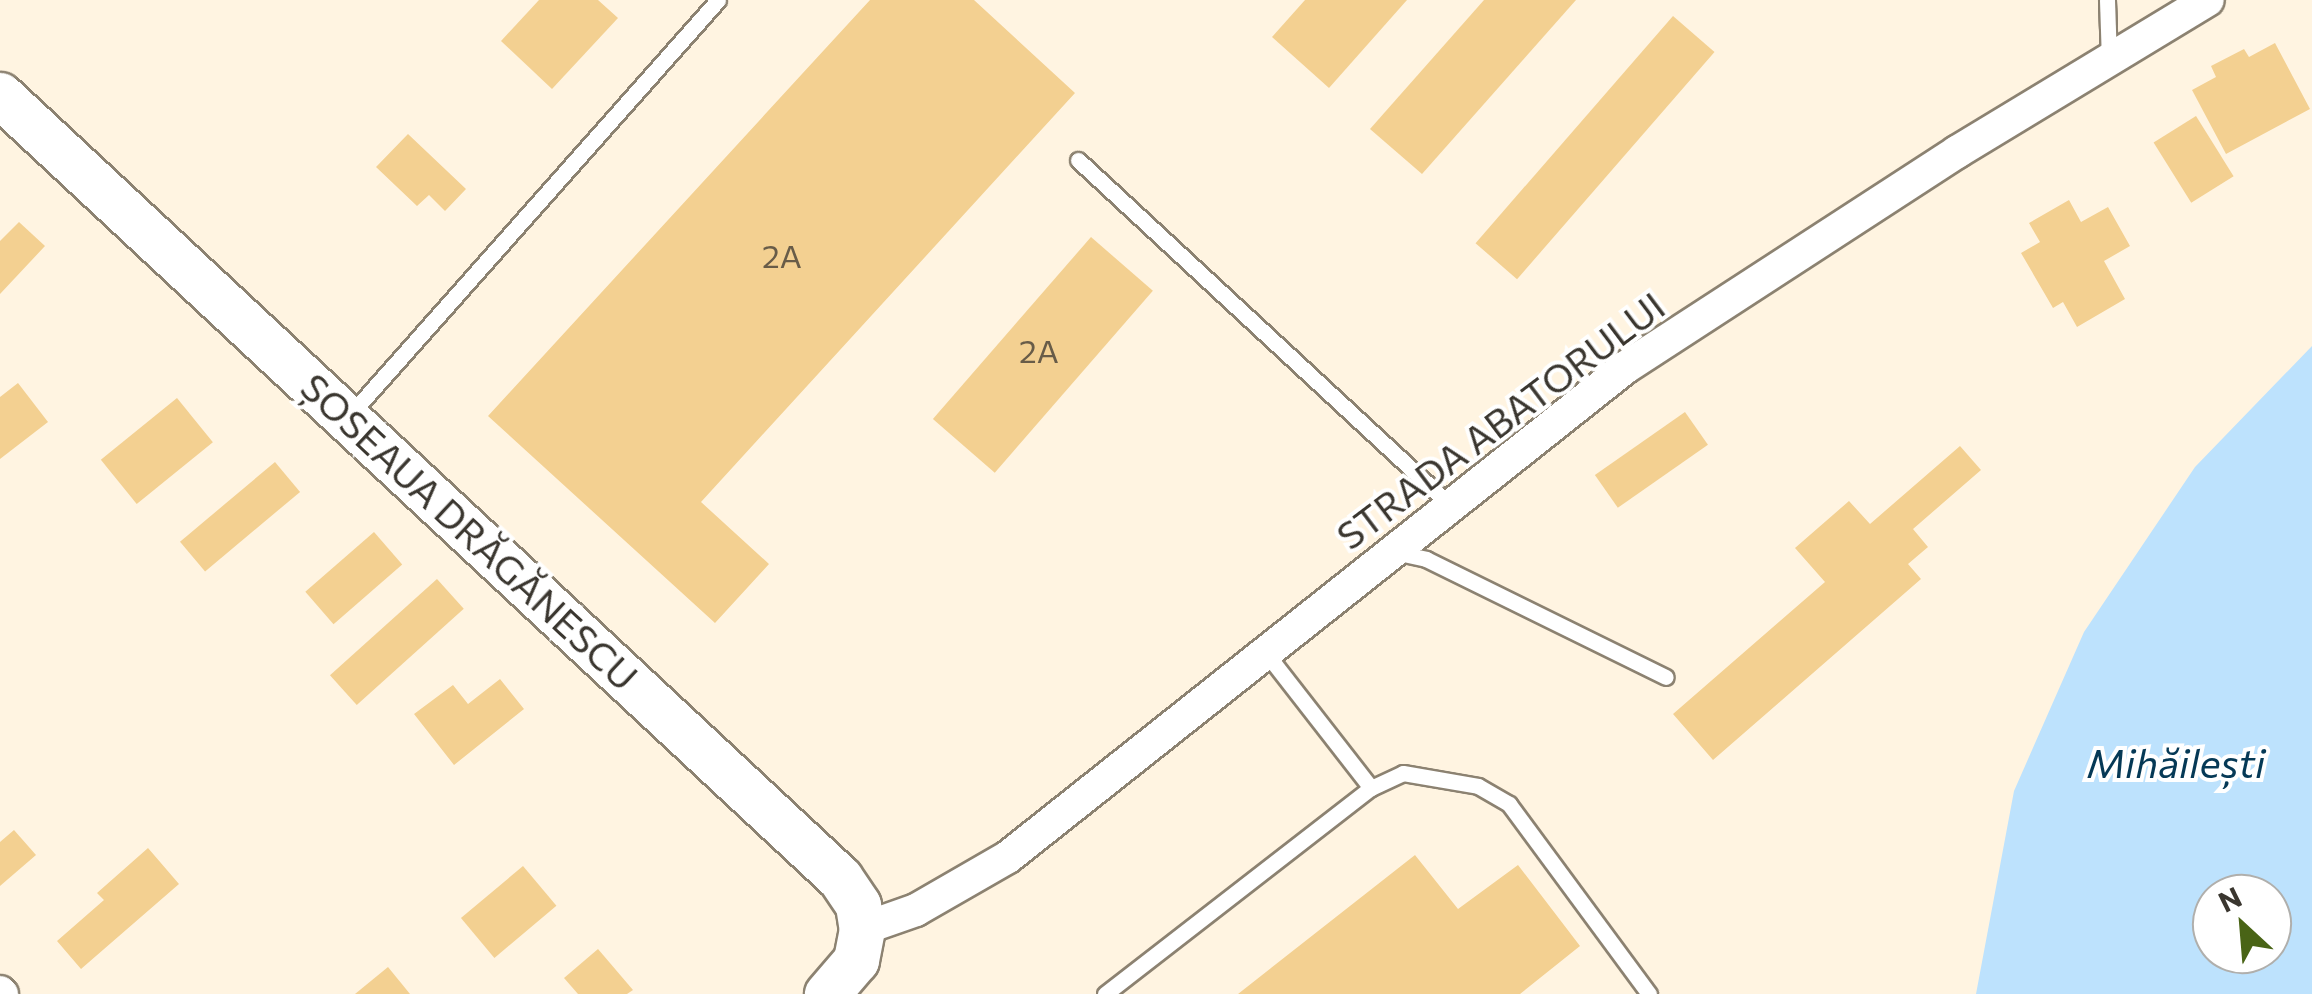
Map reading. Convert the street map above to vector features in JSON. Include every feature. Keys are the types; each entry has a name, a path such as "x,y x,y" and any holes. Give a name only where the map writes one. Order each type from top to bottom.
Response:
{"main road":[{"name":"ȘOSEAUA DRĂGĂNESCU","path":"0,95 840,878 858,905 862,930"},
{"path":"827,994 856,960 862,930"}],"street":[{"name":"STRADA ABATORULUI","path":"862,930 916,910 1008,857 1448,503 1626,368 2109,59 2208,0"}],"lane":[{"path":"348,417 718,0"},
{"path":"2108,0 2109,59"},
{"path":"1078,160 1448,503"},
{"path":"1389,551 1426,560 1666,677"},
{"path":"1266,653 1371,788"},
{"path":"1105,994 1371,788 1403,773 1430,774 1478,786 1509,804 1649,994"}],"water":[{"name":"Mihăilești","path":"2312,346 2312,994 1976,994 2014,791 2084,632 2195,467"}],"building":[{"path":"539,0 598,0 618,18 552,89 501,41"},
{"path":"870,0 974,0 1075,93 701,502 769,564 715,623 488,416"},
{"path":"1305,0 1407,0 1329,88 1272,37"},
{"path":"1484,0 1576,0 1422,174 1370,129"},
{"path":"1673,16 1715,52 1517,279 1476,243"},
{"path":"2275,43 2310,109 2226,154 2192,90 2216,77 2211,66 2244,49 2249,57"},
{"path":"2196,116 2234,176 2191,203 2154,142"},
{"path":"408,134 466,189 445,211 429,195 417,206 376,167"},
{"path":"2069,200 2081,222 2108,207 2130,246 2104,261 2125,299 2077,327 2063,302 2053,308 2021,253 2040,242 2029,223"},
{"path":"19,222 45,246 0,294 0,241"},
{"path":"1091,237 1153,291 995,473 933,419"},
{"path":"18,383 48,422 0,459 0,397"},
{"path":"177,398 213,442 137,504 101,460"},
{"path":"1685,412 1708,445 1618,508 1595,475"},
{"path":"1960,446 1981,470 1913,529 1928,547 1908,564 1921,579 1713,760 1673,714 1825,582 1795,548 1849,501 1870,524"},
{"path":"275,462 300,492 205,572 180,542"},
{"path":"374,532 402,564 334,624 305,592"},
{"path":"437,579 464,609 357,705 330,675"},
{"path":"500,679 524,709 454,765 414,714 453,685 468,704"},
{"path":"14,830 36,855 0,886 0,842"},
{"path":"148,848 179,884 81,969 57,941 104,900 97,893"},
{"path":"1415,855 1458,909 1518,865 1580,946 1520,994 1238,994"},
{"path":"523,866 556,906 494,958 461,918"},
{"path":"598,949 633,990 627,994 578,994 564,978"},
{"path":"388,967 410,994 355,994"}]}
